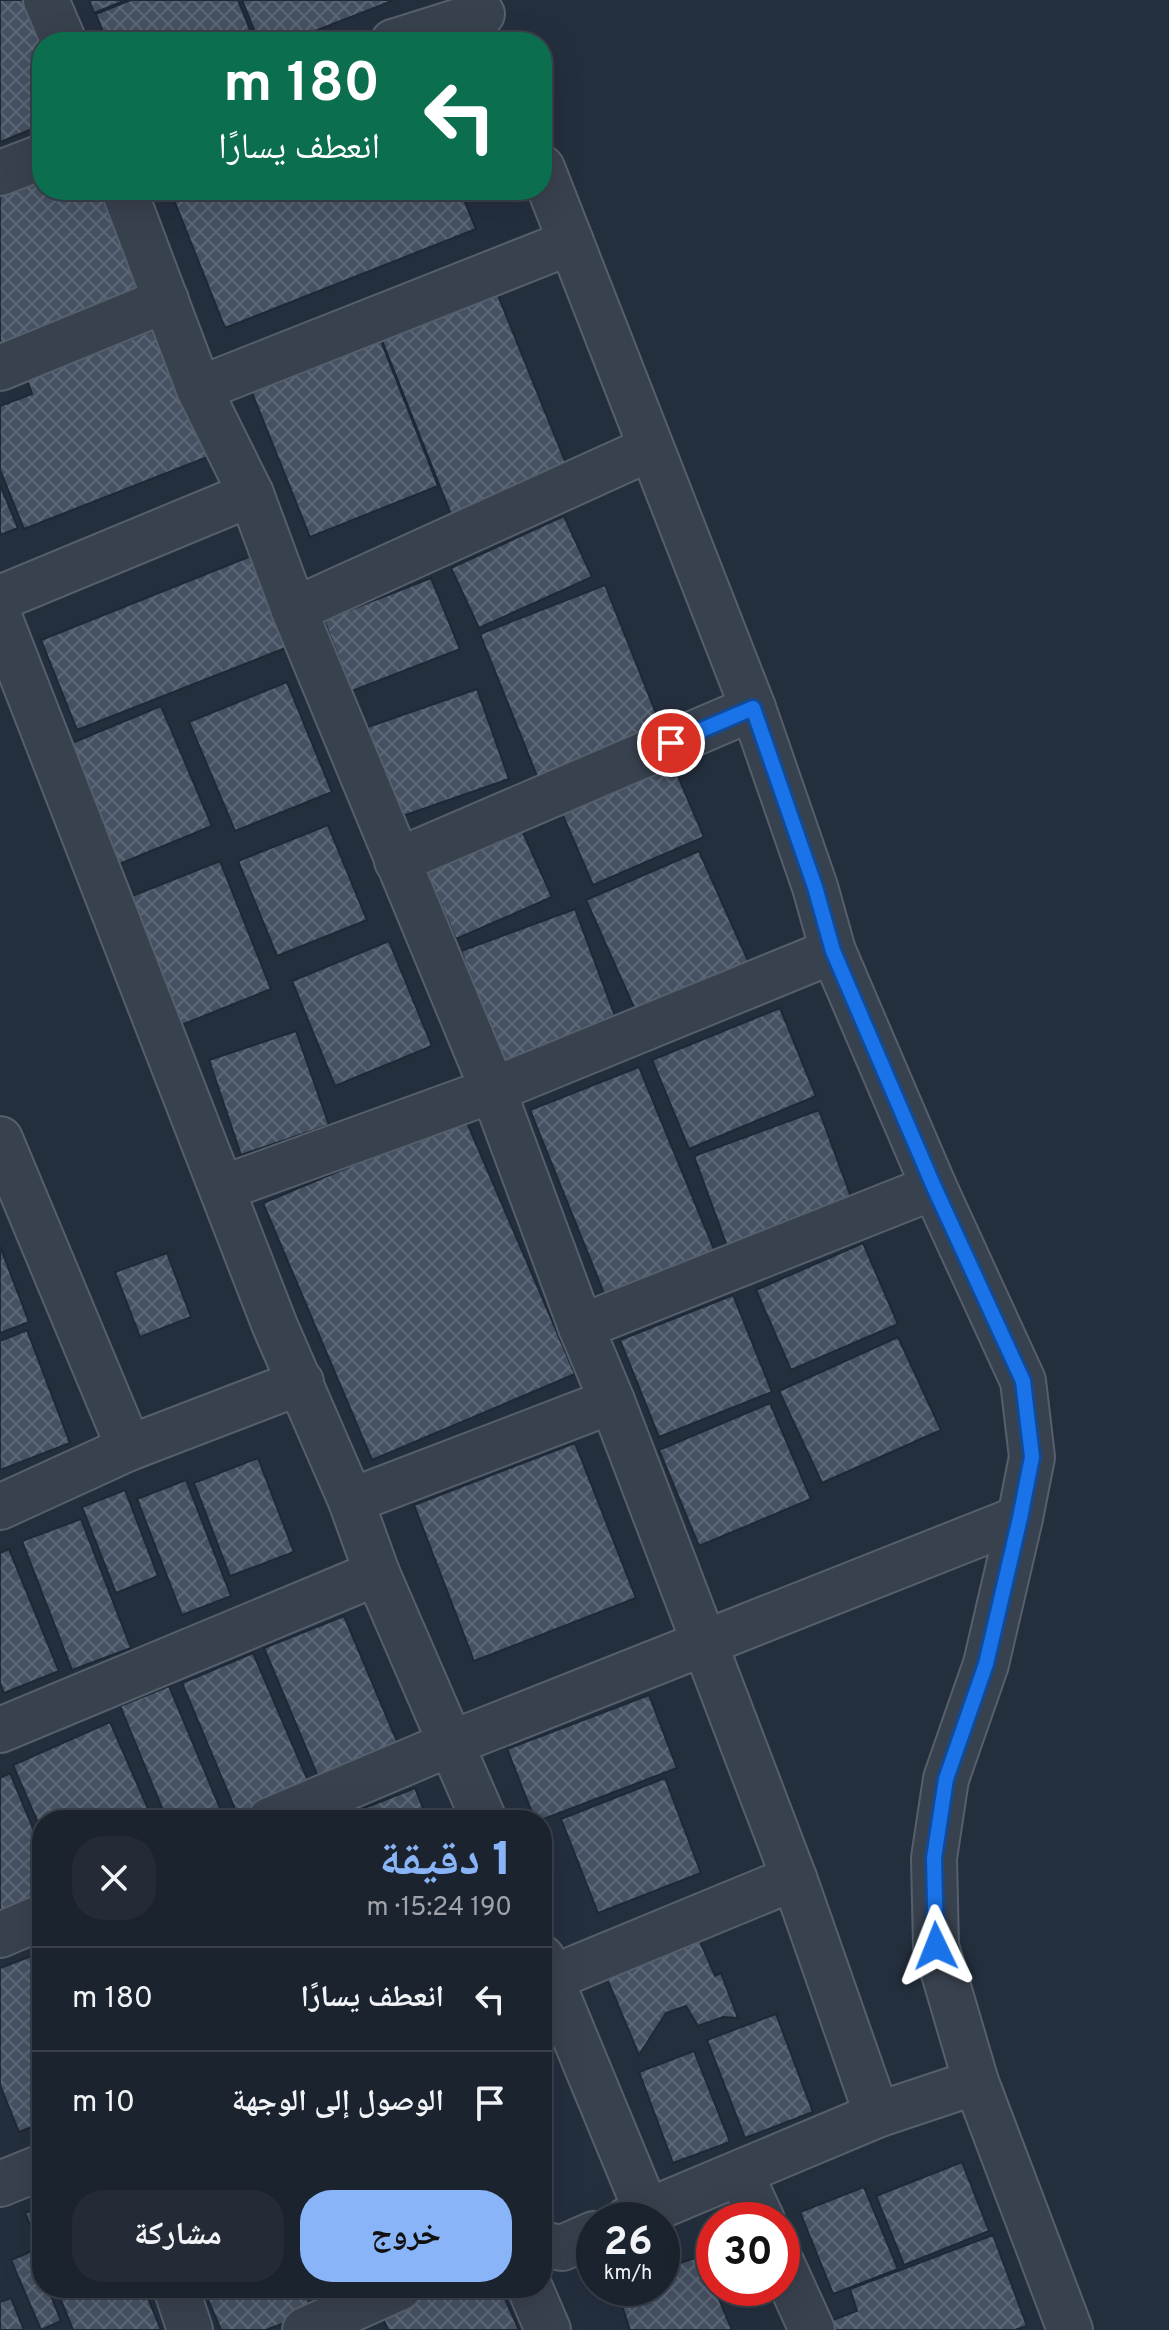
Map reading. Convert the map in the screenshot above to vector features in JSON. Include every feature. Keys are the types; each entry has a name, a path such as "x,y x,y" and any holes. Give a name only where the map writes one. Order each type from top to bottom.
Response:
{"street":[{"path":"46,0 60,32"},
{"path":"433,32 484,19"},
{"path":"0,173 32,161"},
{"path":"552,194 753,708 815,887 833,951 934,1187 1023,1381 1032,1457 986,1664 946,1779 934,1858 936,1946 976,2082 1056,2326"},
{"path":"128,200 199,389 251,494 294,610 493,1090 794,1878 877,2115"},
{"path":"199,389 571,242"},
{"path":"0,368 166,300"},
{"path":"294,610 651,448"},
{"path":"0,598 251,494"},
{"path":"0,619 275,1326 480,1810"},
{"path":"397,861 753,708"},
{"path":"223,1188 493,1090 833,951"},
{"path":"5,1163 129,1448"},
{"path":"581,1327 934,1187"},
{"path":"0,1507 129,1448 301,1382"},
{"path":"351,1501 612,1401"},
{"path":"294,1810 452,1743 1020,1518"},
{"path":"0,1730 377,1573"},
{"path":"552,1970 794,1878"},
{"path":"0,1935 32,1921"},
{"path":"552,1991 632,2202"},
{"path":"671,2202 877,2115 976,2082"},
{"path":"0,2184 32,2171"},
{"path":"740,2173 754,2202"},
{"path":"552,2246 562,2248 576,2242"},
{"path":"179,2298 190,2330"},
{"path":"305,2330 377,2298"},
{"path":"534,2298 548,2330"},
{"path":"800,2304 812,2330"}],"building":[{"path":"0,0 26,0 38,32 32,32 32,129 0,142"},
{"path":"89,0 126,0 94,13"},
{"path":"131,0 238,0 251,32 103,32 96,14"},
{"path":"242,0 392,1 313,32 255,32"},
{"path":"32,183 32,200 105,200 141,289 0,344 0,196"},
{"path":"174,200 464,200 476,229 225,328"},
{"path":"495,288 573,481 456,527 379,333"},
{"path":"159,328 210,456 24,529 0,470 0,406 32,394 27,380"},
{"path":"377,331 438,486 310,537 248,383"},
{"path":"0,485 18,528 0,535"},
{"path":"564,516 592,577 479,628 451,568"},
{"path":"251,556 288,647 77,730 41,640"},
{"path":"431,578 460,649 352,691 324,620"},
{"path":"605,585 663,731 539,781 480,634"},
{"path":"287,682 332,792 235,831 189,722"},
{"path":"477,689 509,779 397,818 365,728"},
{"path":"161,706 212,826 117,865 67,745"},
{"path":"668,753 704,837 593,885 557,802"},
{"path":"517,819 552,897 456,939 422,861"},
{"path":"328,825 367,920 277,956 238,861"},
{"path":"699,851 749,963 636,1012 586,900"},
{"path":"220,861 271,989 174,1028 122,900"},
{"path":"575,909 618,1024 504,1065 461,951"},
{"path":"389,941 432,1046 335,1086 292,981"},
{"path":"780,1008 816,1096 689,1149 652,1060"},
{"path":"296,1031 329,1125 241,1155 209,1060"},
{"path":"639,1067 718,1259 608,1303 530,1110"},
{"path":"819,1110 852,1200 727,1246 694,1156"},
{"path":"465,1118 575,1374 372,1460 263,1203"},
{"path":"863,1243 898,1324 791,1370 756,1290"},
{"path":"0,1246 29,1322 0,1333"},
{"path":"167,1253 191,1317 140,1337 115,1272"},
{"path":"733,1295 772,1392 659,1437 620,1340"},
{"path":"27,1330 70,1443 0,1470 0,1341"},
{"path":"898,1337 941,1430 822,1483 779,1391"},
{"path":"770,1403 811,1499 699,1546 659,1450"},
{"path":"575,1443 636,1598 474,1661 414,1505"},
{"path":"258,1458 294,1552 230,1576 194,1483"},
{"path":"186,1480 231,1596 182,1615 137,1499"},
{"path":"125,1490 158,1576 116,1593 82,1507"},
{"path":"81,1519 131,1648 72,1670 22,1541"},
{"path":"9,1549 59,1671 4,1693 0,1683 0,1553"},
{"path":"344,1616 399,1746 319,1779 264,1648"},
{"path":"253,1653 309,1783 246,1810 235,1810 182,1683"},
{"path":"169,1686 221,1810 163,1810 120,1706"},
{"path":"649,1695 677,1768 552,1816 552,1810 531,1810 507,1749"},
{"path":"110,1722 149,1810 32,1810 13,1765"},
{"path":"10,1773 32,1826 32,1905 0,1918 0,1778"},
{"path":"665,1778 701,1873 598,1913 561,1819"},
{"path":"415,1788 424,1810 359,1810"},
{"path":"697,1934 715,1976 721,1973 738,2018 723,2017 698,2026 686,2006 666,2013 639,2055 603,1969"},
{"path":"32,1956 32,2127 19,2132 0,2085 0,1968"},
{"path":"776,2014 813,2112 745,2138 707,2040"},
{"path":"694,2051 730,2142 673,2163 639,2072"},
{"path":"962,2162 989,2231 904,2265 876,2196"},
{"path":"864,2187 898,2269 833,2294 800,2212"},
{"path":"32,2210 32,2230 25,2213"},
{"path":"993,2235 1027,2326 1015,2330 834,2330 830,2321 857,2311 850,2289"},
{"path":"32,2251 32,2298 52,2298 61,2321 41,2330 11,2260"},
{"path":"696,2258 696,2306 722,2306 732,2330 630,2330 622,2306 680,2306 680,2263"},
{"path":"11,2298 24,2330 0,2330 0,2302"},
{"path":"60,2298 148,2298 161,2330 73,2330"},
{"path":"207,2298 307,2298 313,2312 266,2330 221,2330"},
{"path":"420,2298 505,2298 519,2330 388,2330 380,2312"}],"route":[{"path":"671,743 753,708 815,887 833,951 934,1187 1023,1381 1032,1457 986,1664 946,1779 934,1858 936,1946"}]}
